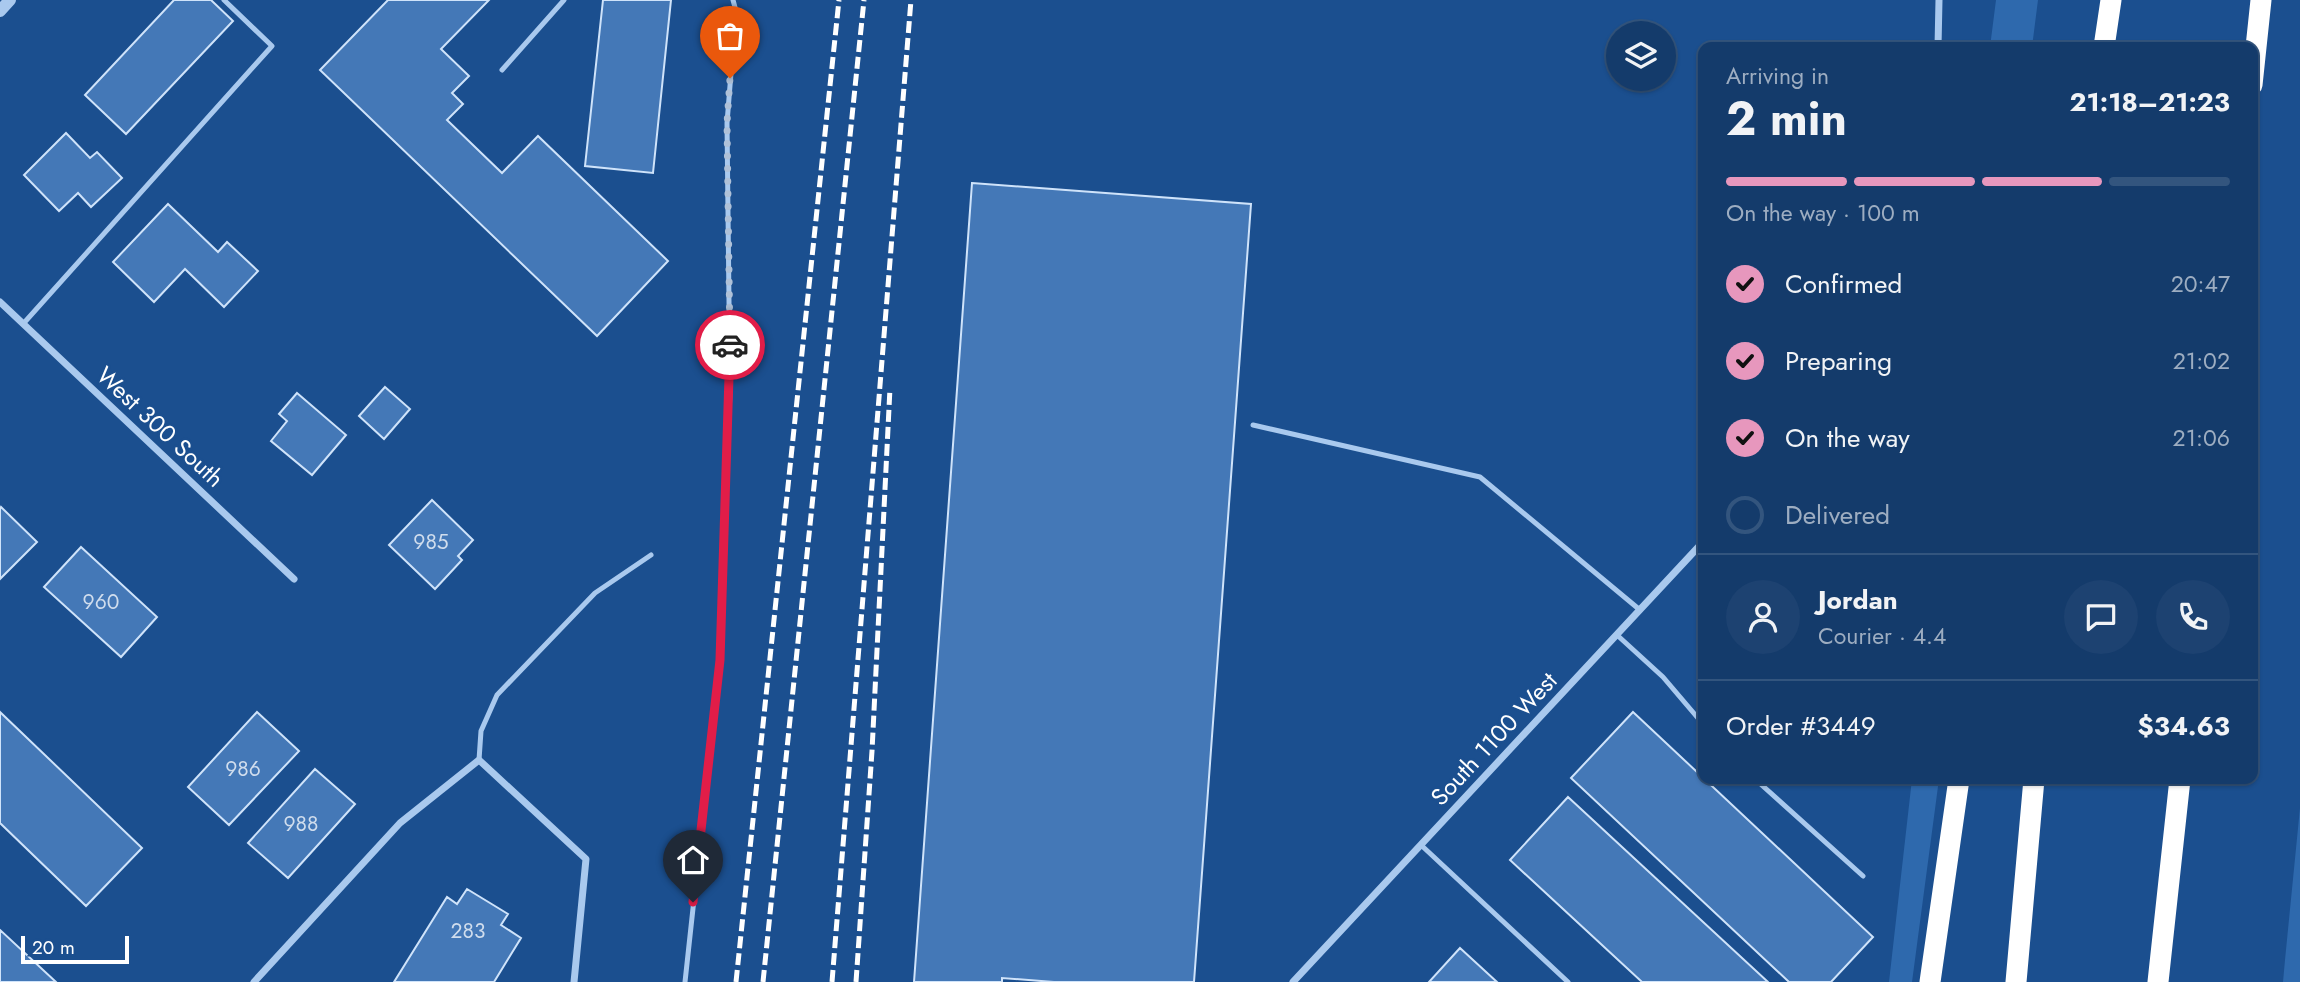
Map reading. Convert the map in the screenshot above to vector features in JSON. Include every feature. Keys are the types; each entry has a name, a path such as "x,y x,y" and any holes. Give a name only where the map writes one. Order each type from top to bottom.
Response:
{"highway":[{"path":"2105,42 2111,0"},
{"path":"2257,42 2261,0"},
{"path":"1930,982 1958,784"},
{"path":"2016,982 2034,784"},
{"path":"2158,982 2179,784"}],"street":[{"path":"0,11 10,0"},
{"path":"1938,42 1939,0"},
{"name":"West 300 South","path":"0,302 294,579"},
{"name":"South 1100 West","path":"1293,982 1698,547"},
{"path":"254,982 400,824 479,760 586,859 574,982"}],"lane":[{"path":"23,324 272,46 224,0"},
{"path":"502,69 564,0"},
{"path":"684,982 720,660 730,390 727,123 736,10 733,0"},
{"path":"1253,425 1480,477 1640,610"},
{"path":"479,760 481,731 497,695 595,593 651,555"},
{"path":"1617,635 1663,677 1698,718"},
{"path":"1761,784 1863,876"},
{"path":"1421,845 1568,982"}],"shaded area":[{"path":"1996,0 2038,0 2033,42 1991,42"},
{"path":"1911,784 1938,784 1912,982 1889,982"},
{"path":"2300,808 2300,982 2283,982 2285,960"}],"building":[{"path":"174,0 211,0 233,21 126,134 85,95"},
{"path":"388,0 489,0 441,49 469,76 452,93 463,104 447,120 502,173 538,136 668,261 597,336 320,70"},
{"path":"603,0 671,0 653,173 585,166"},
{"path":"66,133 90,158 97,152 122,178 91,207 78,193 59,211 24,175"},
{"path":"972,183 1251,204 1194,982 1054,982 1002,978 1002,982 914,982"},
{"path":"168,204 218,252 227,242 258,271 224,307 185,269 154,302 113,262"},
{"path":"385,387 410,409 384,439 359,416"},
{"path":"297,393 346,435 312,475 271,441 287,421 279,414"},
{"path":"432,500 473,540 458,556 462,560 435,589 389,545"},
{"path":"1,507 37,542 0,579 0,509"},
{"path":"81,547 157,617 121,657 44,587"},
{"path":"0,712 142,848 86,906 0,823"},
{"path":"257,712 299,751 229,825 188,787"},
{"path":"1633,712 1698,773 1698,784 1710,784 1873,937 1831,982 1789,982 1571,778"},
{"path":"315,769 355,804 288,878 248,843"},
{"path":"1568,797 1768,982 1642,982 1510,860"},
{"path":"467,889 508,914 501,925 521,938 494,982 394,982 447,897 457,904"},
{"path":"0,930 56,982 0,982"},
{"path":"1460,948 1497,982 1429,982"}],"railway":[{"path":"736,982 839,0"},
{"path":"763,982 864,0"},
{"path":"832,982 911,0"},
{"path":"856,982 872,751 890,388"}],"way so far":[{"path":"730,78 727,123 730,345"}],"route":[{"path":"693,902 720,660 730,345"}]}
